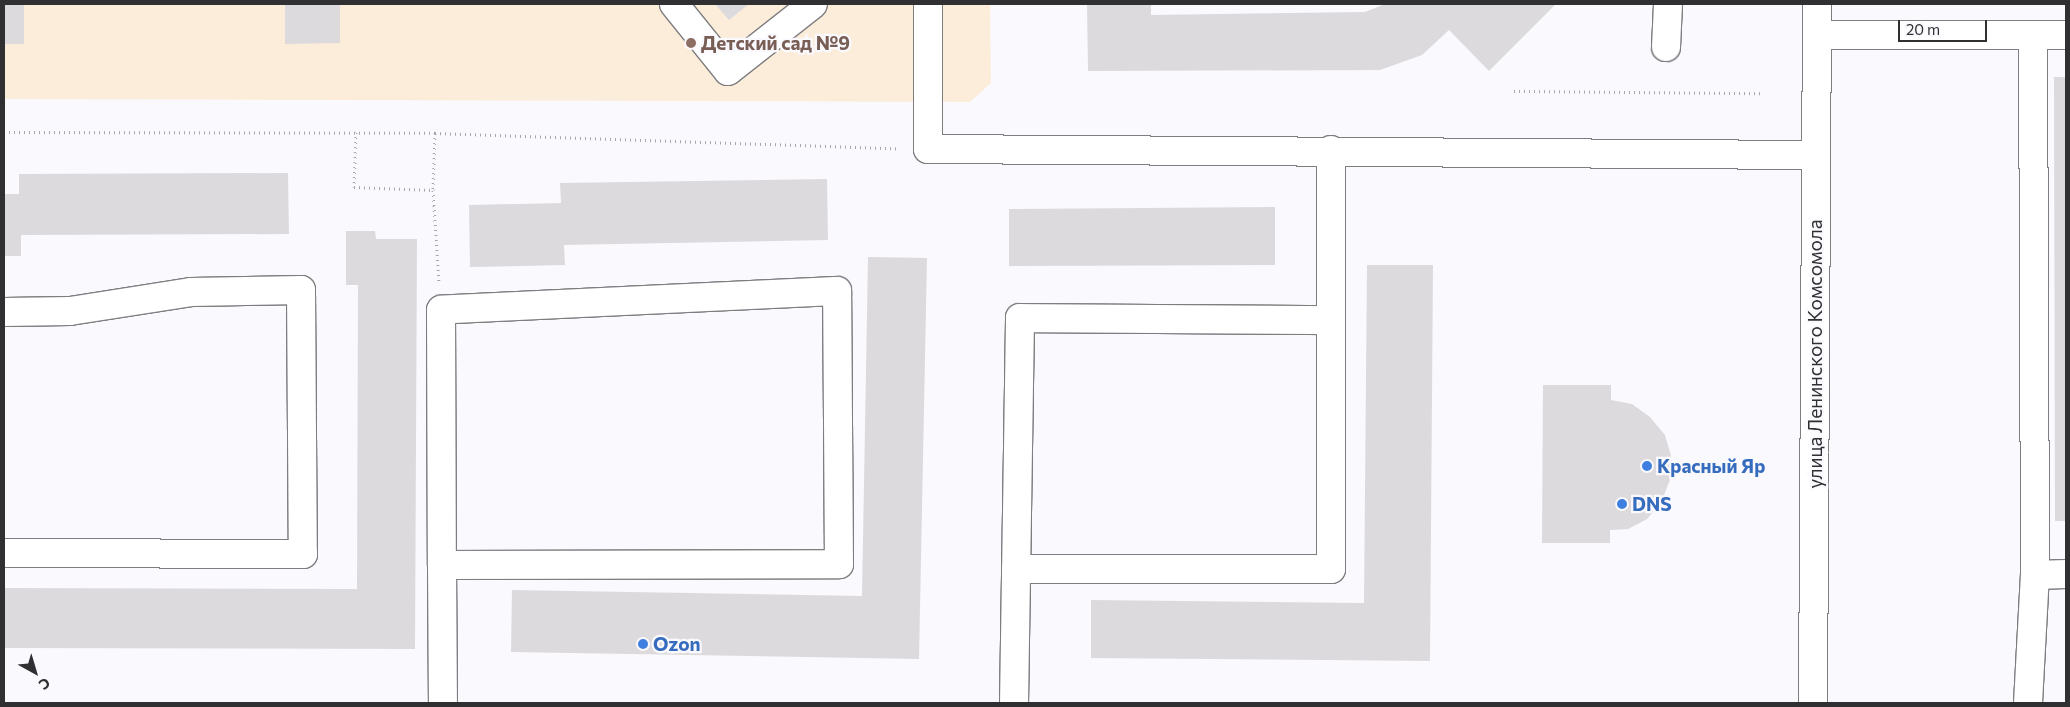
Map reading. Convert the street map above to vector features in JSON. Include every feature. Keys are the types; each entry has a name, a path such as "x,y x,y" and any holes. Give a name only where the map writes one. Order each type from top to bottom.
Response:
{"main road":[{"path":"674,4 728,71 813,4"},
{"path":"928,4 928,149 1331,150 1816,155"},
{"path":"1666,47 1668,4"},
{"name":"улица Ленинского Комсомола","path":"1813,703 1817,4"},
{"path":"1817,35 2066,35"},
{"path":"2028,703 2035,574 2033,35"},
{"path":"1016,569 1331,570 1331,150"},
{"path":"4,312 70,311 191,292 301,290 303,554 4,553"},
{"path":"442,566 839,564 837,291 441,310 442,566 443,703"},
{"path":"1014,703 1020,318 1331,320"},
{"path":"2035,574 2066,574"}],"path":[{"path":"1514,91 1762,92"},
{"path":"4,132 435,133 928,149"},
{"path":"356,132 354,187 433,190"},
{"path":"435,133 433,190 441,310"}],"shaded area":[{"name":"Детский сад №9","path":"4,4 990,4 991,83 970,102 4,99"}],"building":[{"path":"4,4 24,4 24,44 4,44"},
{"path":"285,4 340,4 340,43 285,44"},
{"path":"715,4 749,4 729,20"},
{"path":"1087,4 1151,4 1151,15 1365,12 1385,4 1556,4 1489,71 1449,30 1422,55 1380,70 1088,71"},
{"path":"2054,77 2066,77 2066,521 2055,521"},
{"path":"288,173 289,234 21,235 21,256 4,256 4,194 19,194 19,174"},
{"path":"827,179 828,240 564,245 565,265 470,267 469,205 561,203 560,183"},
{"path":"1275,207 1275,265 1009,266 1009,209"},
{"path":"346,231 375,231 376,239 417,239 415,649 4,648 4,588 357,589 358,285 346,285"},
{"path":"868,257 927,258 919,659 511,652 512,590 862,596"},
{"path":"1367,265 1433,265 1430,661 1091,658 1091,600 1364,603"},
{"path":"1543,385 1611,385 1611,400 1632,404 1650,417 1665,435 1672,459 1671,477 1661,503 1647,519 1628,529 1610,530 1610,543 1542,543"}],"place":[{"name":"Детский сад №9","path":"691,43"},
{"name":"Красный Яр","path":"1647,466"},
{"name":"DNS","path":"1622,504"},
{"name":"Ozon","path":"643,644"}]}
